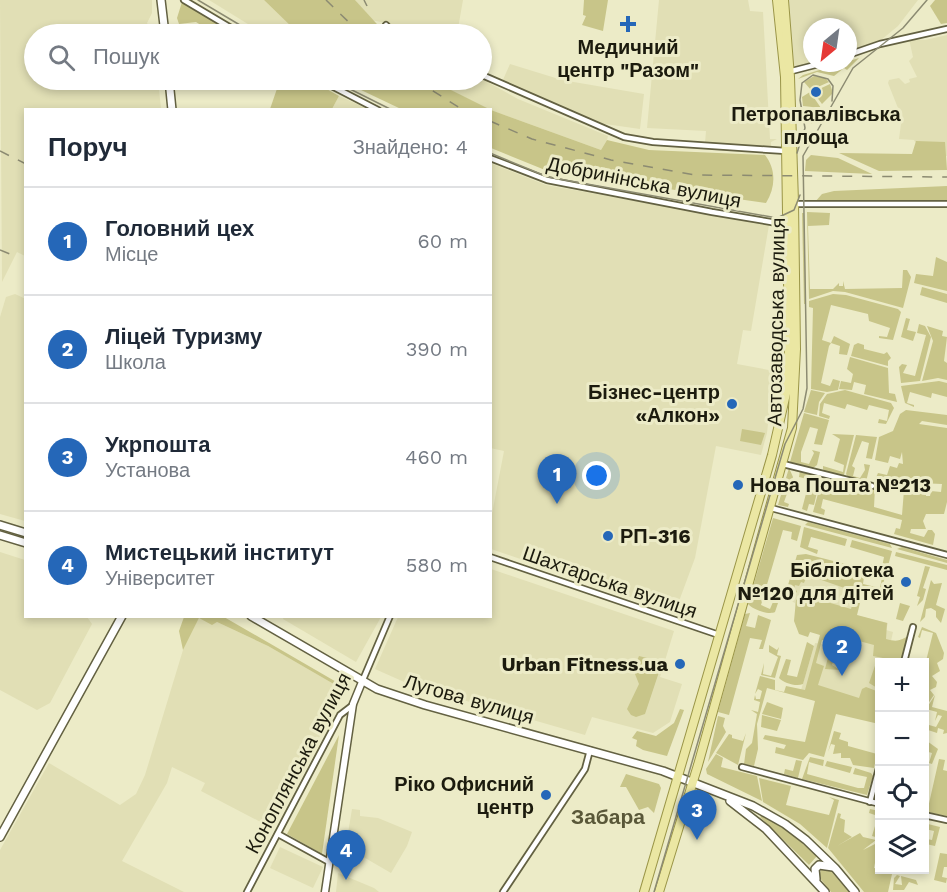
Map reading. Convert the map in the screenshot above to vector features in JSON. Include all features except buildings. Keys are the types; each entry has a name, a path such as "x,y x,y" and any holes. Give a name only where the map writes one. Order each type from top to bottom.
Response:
{"main road":[{"path":"161,0 164,24"},
{"path":"777,0 787,72 786,151 792,203"},
{"path":"784,0 792,203"},
{"path":"170,90 172,108"},
{"name":"Автозаводська вулиця","path":"644,892 784,410 789,349 792,203"},
{"name":"Автозаводська вулиця","path":"659,892 771,508 792,428 795,389 791,222"},
{"path":"0,525 24,532"},
{"path":"0,535 24,542"},
{"path":"0,837 121,618"},
{"name":"Лугова вулиця","path":"254,618 362,682 425,705 590,750 677,777 722,795"},
{"path":"722,795 753,806 785,824 835,868 855,892"},
{"path":"722,795 766,829 825,892"},
{"path":"817,883 814,873 816,867 823,864 835,868"}],"street":[{"path":"184,0 225,24"},
{"path":"857,52 880,44 947,29"},
{"path":"787,72 803,68"},
{"path":"492,79 624,137 653,142 786,151"},
{"path":"339,90 374,108"},
{"name":"Добринінська вулиця","path":"492,159 547,180 734,216 777,223 791,222"},
{"path":"792,203 947,204"},
{"path":"783,464 872,486"},
{"path":"771,508 947,555"},
{"name":"Шахтарська вулиця","path":"492,558 719,635"},
{"name":"Коноплянська вулиця","path":"247,892 340,715 354,704 389,618"},
{"path":"905,658 913,627"},
{"path":"325,892 354,704"},
{"path":"503,892 585,769 590,750"},
{"path":"870,802 879,766"},
{"path":"742,767 875,803"},
{"path":"929,816 947,820"},
{"path":"278,834 329,862"}],"shaded area":[{"path":"0,0 152,0 152,13 148,24 24,24 24,90 159,90 161,108 24,108 24,256 17,252 2,282"},
{"path":"209,0 264,0 289,24 248,24"},
{"path":"264,0 355,0 377,24 289,24"},
{"path":"355,0 463,0 459,24 391,24 371,20"},
{"path":"584,0 608,0 603,31 582,25 586,16 583,15"},
{"path":"659,0 748,0 750,11 763,12 770,139 777,139 771,142 771,146 705,143 706,131 647,128"},
{"path":"787,0 918,0 898,26 881,40 857,48 857,18 803,18 803,65 792,68"},
{"path":"935,0 947,0 947,23 941,24 930,6"},
{"path":"182,2 218,24 196,22 179,24 177,18"},
{"path":"947,35 946,156 914,140 899,139 901,124 898,108 888,83 889,80 899,78 905,84 910,82 909,79 917,77 909,61 913,57 909,39 925,40"},
{"path":"510,64 562,80 644,94 640,129 598,123 502,82"},
{"path":"813,72 817,72 798,79"},
{"path":"817,72 839,72 834,76"},
{"path":"814,76 825,78 829,82 811,90 804,82"},
{"path":"830,84 833,93 822,104 813,92"},
{"path":"492,85 518,99 608,136 601,150 492,111 492,108 485,108 450,90 492,90"},
{"path":"277,90 328,90 339,96 333,108 270,108"},
{"path":"361,90 451,90 487,108 399,108"},
{"path":"810,92 821,108 803,106 802,97"},
{"path":"339,96 366,108 333,108"},
{"path":"804,109 820,110 812,124 806,120"},
{"path":"492,110 601,150 607,140 649,150 765,155 773,172 773,184 766,203 550,172 492,148"},
{"path":"916,141 945,142 947,170 879,171 839,153 912,154"},
{"path":"811,155 838,158 872,174 805,171 806,160"},
{"path":"492,164 546,185 769,225 751,331 743,330 737,364 774,371 767,433 761,455 716,446 695,558 675,612 492,549 492,514 504,451 492,448"},
{"path":"947,186 947,202 815,202 822,194 834,191"},
{"path":"807,212 830,213 829,225 808,226 810,289 833,289 839,283 839,286 843,286 843,281 845,289 902,288 903,270 907,270 911,277 903,308 845,292 833,291 809,299"},
{"path":"802,213 804,213 806,304 804,304"},
{"path":"936,257 947,262 947,291 914,283 916,274 933,276"},
{"path":"922,287 947,294 947,303 920,295"},
{"path":"15,294 24,298 24,521 0,514 0,317 6,297"},
{"path":"833,294 846,295 898,309 901,312 893,340 879,338 879,336 887,337 890,328 869,321 868,314 831,305 822,340 831,343 821,383 830,386 833,379 840,381 838,390 827,392 811,389 813,308 809,307 809,301"},
{"path":"906,318 910,319 907,330 916,332 913,341 901,337"},
{"path":"919,324 925,326 931,337 920,381 901,383 899,367 902,364 907,365 903,373 915,376 926,335 917,333"},
{"path":"927,326 943,331 942,336 947,337 944,361 947,363 947,380 938,378 922,381 933,341"},
{"path":"834,336 850,344 847,355 839,354 840,346 831,343"},
{"path":"858,343 864,345 864,349 884,354 887,352 891,358 888,366 851,356 854,345"},
{"path":"850,357 888,368 889,393 895,394 897,402 864,394 866,385 854,382 852,390 839,389 841,381 851,383 853,374 847,369"},
{"path":"939,381 947,383 947,397 932,393 931,398 910,392 907,403 914,407 905,403 901,386"},
{"path":"811,390 825,393 819,402 817,415 804,412"},
{"path":"845,390 891,403 894,408 886,424 878,423 879,419 887,421 889,410 869,405 867,410 847,404 845,409 824,403 822,413 830,416 829,419 819,416 820,404 827,394"},
{"path":"906,410 947,415 947,425 922,421 919,424 947,428 947,502 944,514 926,514 923,521 926,529 911,529 910,533 924,537 928,530 932,530 935,534 933,545 894,534 896,528 900,529 902,520 823,499 821,508 825,510 824,515 813,512 819,490 841,495 843,487 833,485 832,491 820,489 821,485 828,486 823,483 824,475 875,488 874,507 902,515 904,490 926,491 926,496 930,496 931,491 941,492 942,484 919,483 919,478 917,483 890,485 874,482 878,473 887,475 890,466 897,468 899,463 903,464 902,452 900,459 890,456 888,463 875,460 879,437 893,431 900,414"},
{"path":"804,413 829,420 822,445 814,444 818,429 810,427 801,452 801,462 809,464 814,453 812,450 820,452 817,465 813,468 790,462"},
{"path":"742,429 765,433 761,445 740,441"},
{"path":"832,434 854,435 844,475 825,473 823,469 823,466 843,472 844,465 834,461 840,439"},
{"path":"856,435 877,437 872,459 866,458 869,443 862,441 852,466 855,468 853,476 860,478 865,470 864,464 870,465 866,482 849,478 846,474"},
{"path":"789,468 793,477 784,502 789,504 788,507 778,505"},
{"path":"800,470 821,475 819,482 799,477"},
{"path":"809,482 819,484 814,505 809,504 807,511 802,509"},
{"path":"773,518 801,526 797,541 791,539 792,532 783,530 761,605 770,609 773,602 778,603 775,612 769,613 757,610 748,604"},
{"path":"808,522 890,544 892,548 805,525"},
{"path":"804,527 847,539 845,546 811,537 808,547 818,550 817,554 800,547"},
{"path":"852,540 892,551 879,599 862,595 857,615 887,623 886,639 904,639 910,635 904,658 883,658 873,656 874,645 833,634 830,642 822,640 816,663 824,666 818,685 859,698 862,689 866,687 875,690 875,723 836,714 824,757 809,753 803,760 775,753 776,747 784,749 786,745 763,739 765,735 805,742 815,701 767,688 757,724 758,749 754,766 744,764 746,749 752,743 757,714 751,710 758,712 760,702 754,700 755,695 756,699 760,699 762,691 758,689 755,694 760,676 775,680 775,690 784,692 786,686 805,690 820,635 810,632 808,637 799,634 794,621 796,600 803,595 851,609 856,592 807,575 804,583 801,582 799,586 795,585 794,589 797,591 792,601 785,595 797,555 806,554 865,569 863,584 880,588 883,572 870,568 871,564 882,567 884,557 850,547"},
{"path":"902,547 947,560 947,563 897,549"},
{"path":"0,552 24,560 24,618 88,618 92,624 50,703 37,710 0,690"},
{"path":"896,552 947,565 947,570 895,556"},
{"path":"800,560 863,576 855,615 888,623 886,630 893,632 891,641 896,642 906,637 900,658 875,658 875,721 815,701 801,690 815,643 823,644 827,626 797,616 795,603 789,600"},
{"path":"925,566 930,567 923,588 926,589 923,600 917,606 920,597 917,596"},
{"path":"492,569 674,631 660,677 682,684 670,722 653,733 592,717 585,735 411,685 375,669 398,618 492,618"},
{"path":"931,580 934,584 942,583 936,605 945,609 941,623 936,617 936,611 931,608 926,609 925,617 920,622"},
{"path":"900,603 910,606 903,621 896,619"},
{"path":"750,613 746,626 755,628 758,615 771,620 763,649 759,649 762,640 750,638 729,715 718,712 745,614"},
{"path":"184,618 199,618 183,650 179,631"},
{"path":"199,618 212,624 217,622 268,646 344,690 272,828 201,791 205,783 172,767 167,783 122,861 184,892 0,892 0,850 49,763 120,805 136,794 145,775 183,650"},
{"path":"199,618 226,618 345,687 344,690 268,646 217,622 212,625"},
{"path":"283,618 380,618 356,662"},
{"path":"922,627 936,633 944,653 943,659 937,663 940,671 932,676 937,682 936,687 930,690 934,695 929,702 929,658 927,658 933,633 922,630 920,638 918,637"},
{"path":"807,642 814,646 803,684 794,685 781,680 779,678 786,659 791,660 787,675 797,677"},
{"path":"769,645 777,650 779,647 777,655 781,656 775,678 761,675 764,663 763,674 771,676 778,657 769,652"},
{"path":"830,650 845,658 834,657 832,665 840,670 825,669"},
{"path":"639,656 647,658 643,671 648,673 652,660 662,663 645,714 636,717 631,715 627,709 639,684 629,659 637,661"},
{"path":"875,666 875,687 869,683"},
{"path":"935,695 932,707 947,711 947,733 943,734 944,730 938,728 937,733 929,730 929,725 936,727 942,716 938,715 935,721 937,712 929,710 929,704"},
{"path":"767,702 783,708 781,719 762,714"},
{"path":"680,709 684,710 667,756 636,746 637,740 632,738 637,731 656,736 674,723"},
{"path":"762,715 781,720 777,731 761,727"},
{"path":"718,716 725,718 723,726 726,732 708,762"},
{"path":"834,731 841,733 839,739 848,742 848,746 875,753 874,768 853,765 850,758 841,758 841,753 833,754 835,745 831,744 828,752"},
{"path":"746,733 738,765 716,753 729,734 732,738 743,741"},
{"path":"339,735 322,854 287,834"},
{"path":"929,742 938,749 932,764 929,763 932,753 929,752"},
{"path":"716,754 723,758 721,767 757,776 762,801 707,774 706,769"},
{"path":"810,757 824,760 823,766 809,762 807,774 858,788 864,788 867,777 853,774 855,768 871,773 873,776 867,795 802,779"},
{"path":"939,759 945,760 943,770 947,771 947,816 929,812"},
{"path":"796,760 802,761 798,778 784,774 785,769 793,771"},
{"path":"827,761 852,767 850,773 825,766"},
{"path":"626,774 659,784 661,788 654,813 648,807 639,810 626,787 620,787"},
{"path":"759,778 791,786 786,805 829,815 834,800 829,797 839,800 827,848 800,824 763,802"},
{"path":"352,809 360,810 360,816 378,818 412,832 407,846 391,873 360,855 356,846 357,834 348,833"},
{"path":"870,809 875,810 875,815 869,813"},
{"path":"838,813 841,814 840,818 845,820 844,832 852,837 837,846 860,833 863,837 875,840 863,850 875,844 875,874 892,874 888,892 864,892 828,848"},
{"path":"762,815 787,830 817,856 809,865 760,817"},
{"path":"929,824 940,827 935,846 929,845 929,839 932,840 934,831 929,830"},
{"path":"280,847 323,867 313,888 270,868"},
{"path":"940,853 947,854 947,867 944,867 942,877 947,878 946,883 934,880"},
{"path":"821,869 830,870 849,892 831,892 819,877"},
{"path":"338,873 374,888 379,892 336,892"},
{"path":"897,875 900,876 895,884 902,885 901,876 916,880 918,885 909,882 904,890 893,890 894,878"}],"tram line":[{"path":"198,0 238,24"},
{"path":"654,892 785,444 803,409 807,388 803,156 853,68 903,28 927,0"},
{"path":"797,153 805,128 800,100 802,83 813,75 828,79 833,86 832,101"},
{"path":"352,90 388,108"},
{"path":"492,154 548,177 777,218 794,210 800,195"}],"railway":[{"path":"326,0 351,24"},
{"path":"364,0 367,6"},
{"path":"432,90 460,108"},
{"path":"492,122 532,139 611,160 695,175 947,177"},
{"path":"0,151 24,163"},
{"path":"0,250 15,256"}],"place":[{"name":"Медичний центр \"Разом\"","path":"628,24"},
{"name":"Петропавлівська площа","path":"816,92"},
{"name":"Бізнес-центр «Алкон»","path":"732,404"},
{"name":"Нова Пошта №213","path":"738,485"},
{"name":"Головний цех","path":"557,504"},
{"name":"РП-316","path":"608,536"},
{"name":"Бібліотека №120 для дітей","path":"906,582"},
{"name":"Urban Fitness.ua","path":"680,664"},
{"name":"Ліцей Туризму","path":"842,676"},
{"name":"Ріко Офисний центр","path":"546,795"},
{"name":"Укрпошта","path":"697,840"},
{"name":"Мистецький інститут","path":"346,880"}],"district":[{"name":"Забара","path":"608,816"}]}
